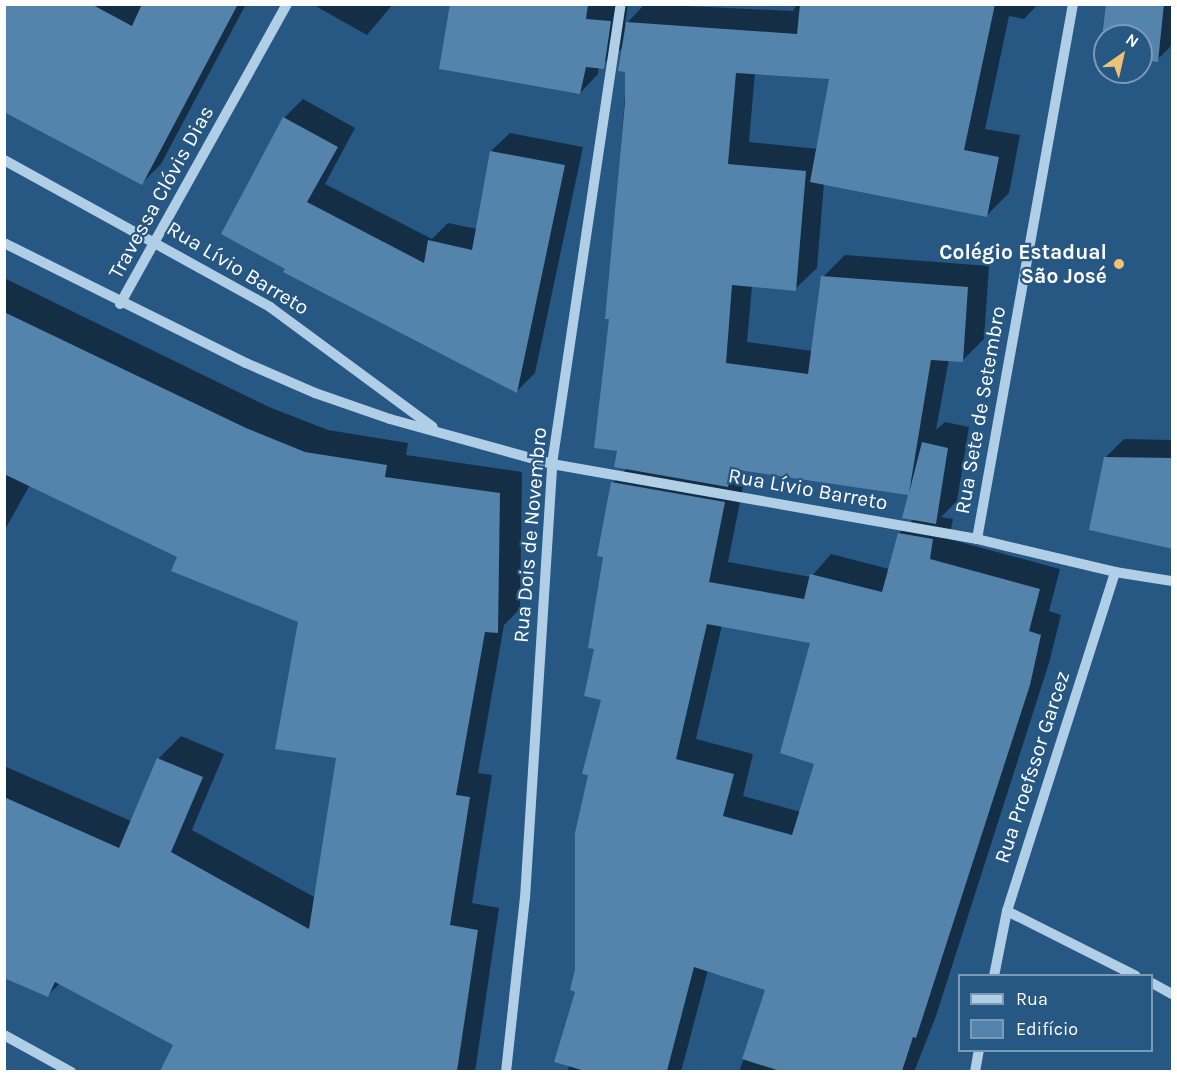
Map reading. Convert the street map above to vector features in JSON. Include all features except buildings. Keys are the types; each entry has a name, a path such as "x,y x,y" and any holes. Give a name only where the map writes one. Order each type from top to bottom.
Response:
{"street":[{"name":"Travessa Clóvis Dias","path":"120,304 157,242 287,4"},
{"name":"Rua Dois de Novembro","path":"506,1071 525,898 552,464 621,4"},
{"name":"Rua Sete de Setembro","path":"977,539 1073,4"},
{"name":"Rua Lívio Barreto","path":"4,160 157,242 270,307 438,431"},
{"name":"Rua Lívio Barreto","path":"4,243 120,304 315,393 390,419 552,464 977,539 1114,572 1173,581"},
{"name":"Rua Proefssor Garcez","path":"994,974 1007,911 1114,572"},
{"path":"1007,911 1134,974"},
{"path":"1153,984 1173,994"},
{"path":"4,1035 71,1071"},
{"path":"975,1071 979,1052"}],"place":[{"name":"Colégio Estadual São José","path":"1119,264"}]}
